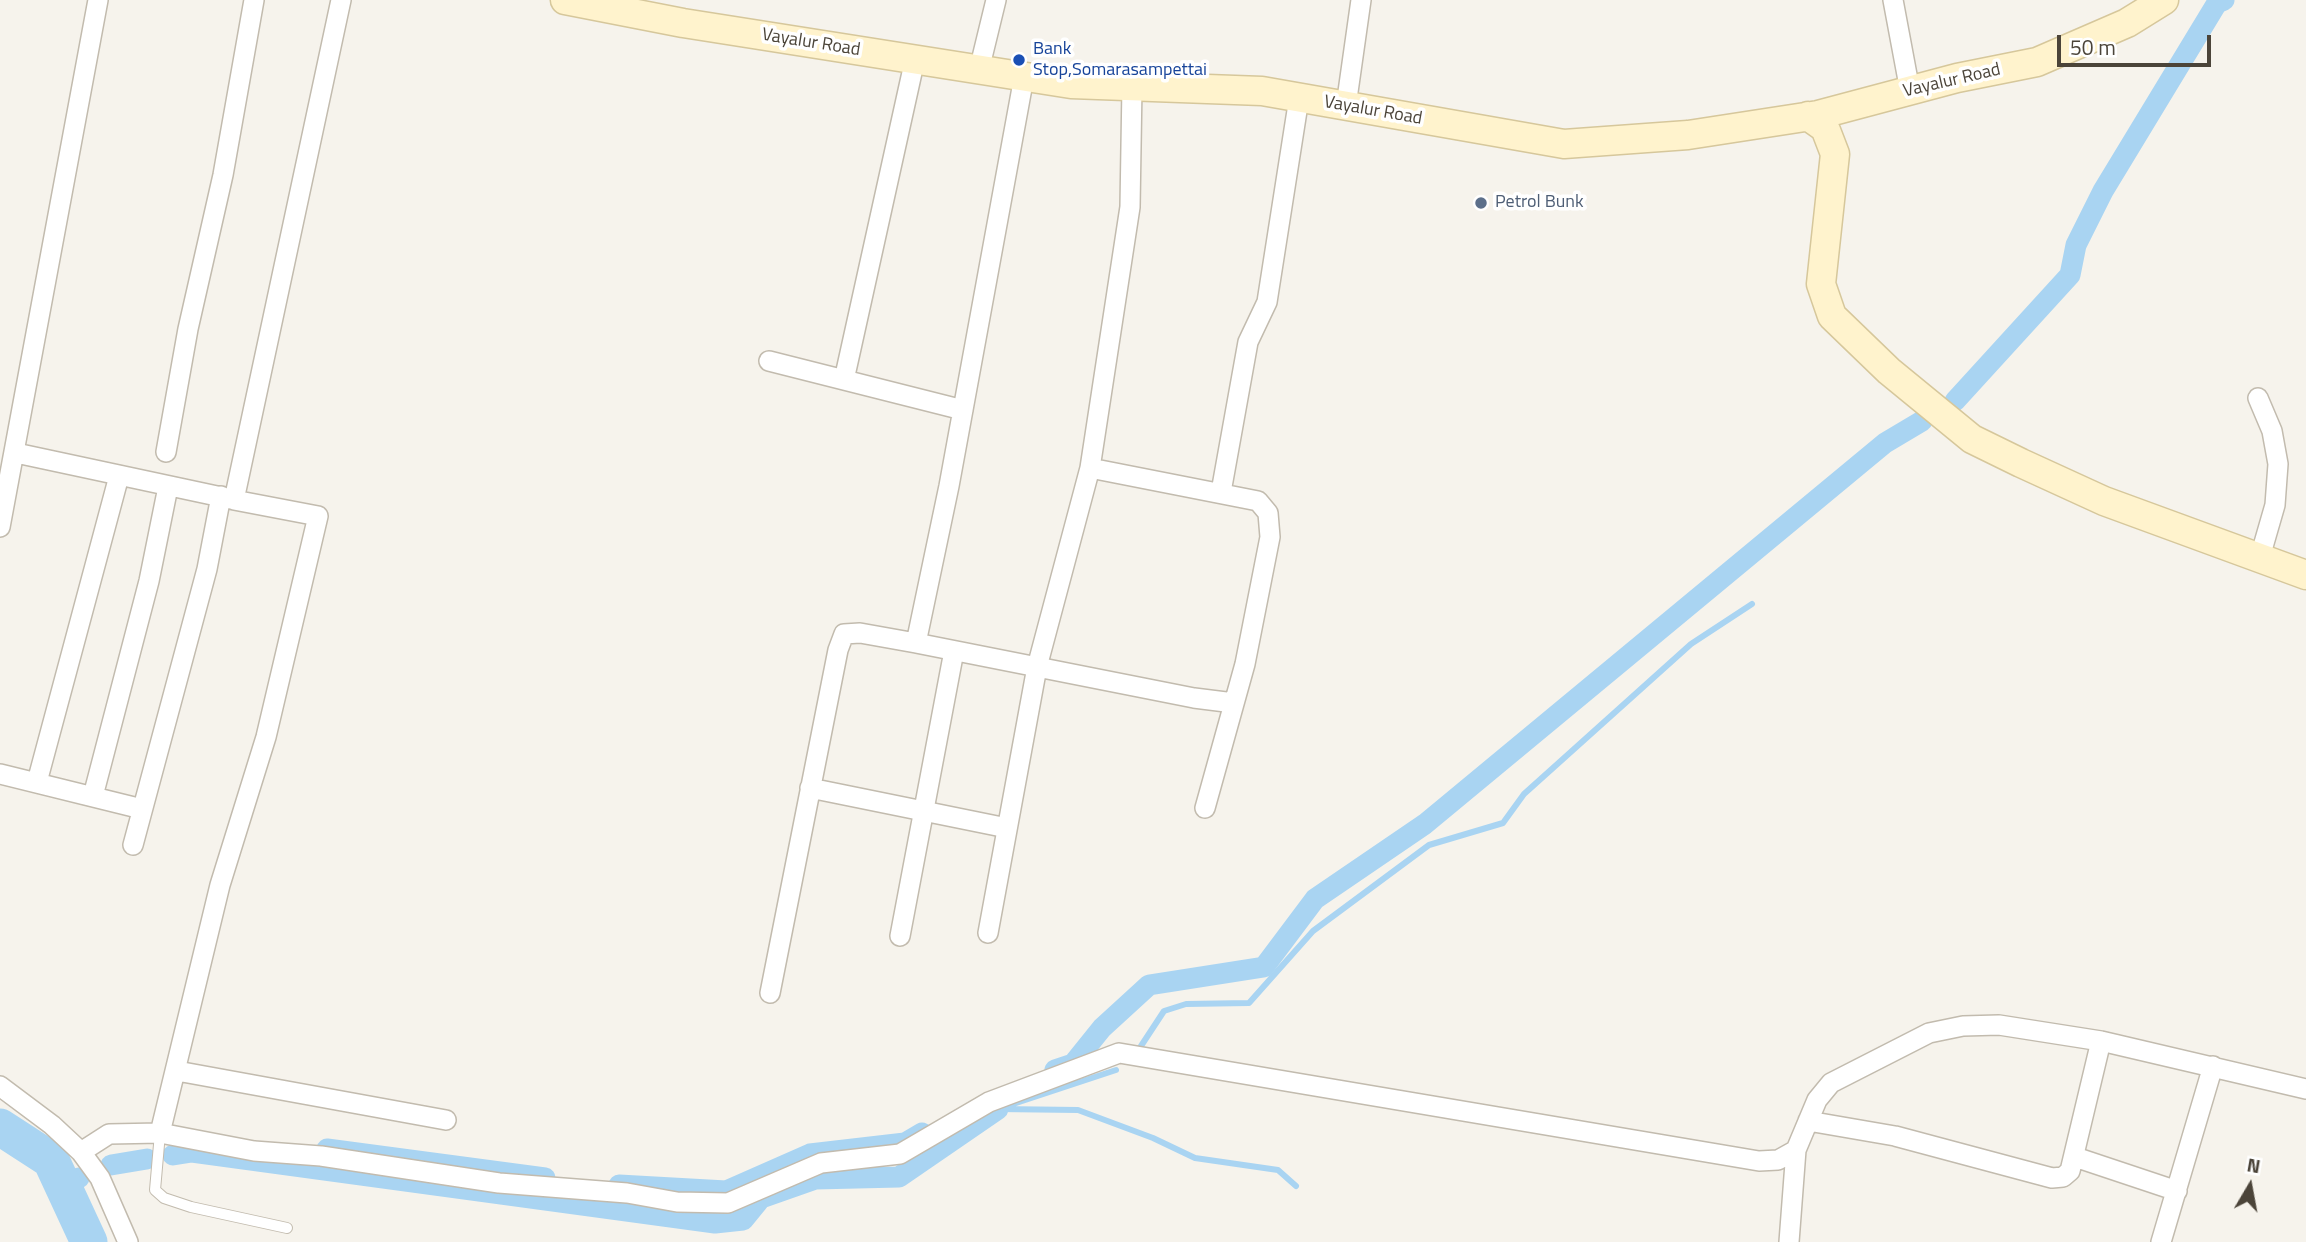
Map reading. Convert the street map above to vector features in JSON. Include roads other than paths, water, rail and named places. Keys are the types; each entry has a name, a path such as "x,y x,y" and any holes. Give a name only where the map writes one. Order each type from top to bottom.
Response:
{"main road":[{"name":"Vayalur Road","path":"565,0 682,23 1071,84 1262,91 1564,144 1688,135 1808,116 2037,62 2127,23 2164,0"},
{"path":"1808,116 1825,128 1835,154 1821,284 1832,316 1889,371 1972,439 2104,501 2306,575"}],"street":[{"path":"0,527 16,453 98,0"},
{"path":"166,452 188,329 223,175 254,0"},
{"path":"133,845 227,498 341,0"},
{"path":"979,70 996,0"},
{"path":"1346,106 1361,0"},
{"path":"1893,0 1910,91"},
{"path":"844,380 915,60"},
{"path":"916,643 963,410 1024,76"},
{"path":"988,933 1037,667 1090,468 1129,206 1132,86"},
{"path":"1221,492 1248,342 1267,302 1299,98"},
{"path":"769,361 963,410"},
{"path":"2258,398 2272,431 2278,464 2275,505 2260,557"},
{"path":"16,453 168,487 318,516 266,737 220,885 160,1133"},
{"path":"1090,468 1258,501 1268,513 1270,537 1234,703 1206,808"},
{"path":"37,782 119,476"},
{"path":"93,796 149,581 168,487"},
{"path":"770,993 838,650 844,634 860,633 1234,703"},
{"path":"900,936 954,651"},
{"path":"0,774 142,809"},
{"path":"810,788 1007,828"},
{"path":"1789,1242 1796,1150 1817,1100 1831,1083 1929,1033 1963,1026 1999,1026 2101,1041 2306,1089"},
{"path":"1808,1121 1895,1136 2052,1178 2063,1177 2070,1171 2075,1157 2101,1041"},
{"path":"81,1152 109,1134 160,1133 254,1151 321,1156 499,1183 627,1193 677,1202 728,1203 821,1163 900,1154 989,1102 1119,1053 1759,1161 1778,1160 1796,1150"},
{"path":"2161,1242 2213,1066"},
{"path":"177,1071 446,1120"},
{"path":"0,1086 52,1125 81,1152 100,1178 128,1242"},
{"path":"2075,1157 2177,1191"}],"lane":[{"path":"160,1133 155,1190 164,1198 191,1207 287,1227"}],"waterway":[{"path":"1955,401 2070,275 2076,245 2103,191 2217,3 2224,0"},
{"path":"1055,1070 1073,1064 1102,1028 1149,985 1264,967 1315,899 1425,824 1885,443 1922,421"},
{"path":"1141,1046 1164,1011 1186,1004 1249,1003 1313,931 1429,845 1503,823 1524,794 1691,644 1752,604"},
{"path":"1004,1107 1116,1070"},
{"path":"998,1109 1078,1110 1153,1138 1195,1158 1278,1170 1296,1186"},
{"path":"173,1155 192,1152 715,1223 743,1220 761,1198 815,1179 899,1177 998,1109"},
{"path":"0,1127 51,1160 89,1242"},
{"path":"619,1185 726,1191 810,1154 905,1143 922,1133"},
{"path":"327,1149 545,1178"},
{"path":"111,1165 147,1159"},
{"path":"62,1185 79,1178"}],"place":[{"name":"Bank Stop,Somarasampettai","path":"1019,60"},
{"name":"Petrol Bunk","path":"1481,203"}]}
